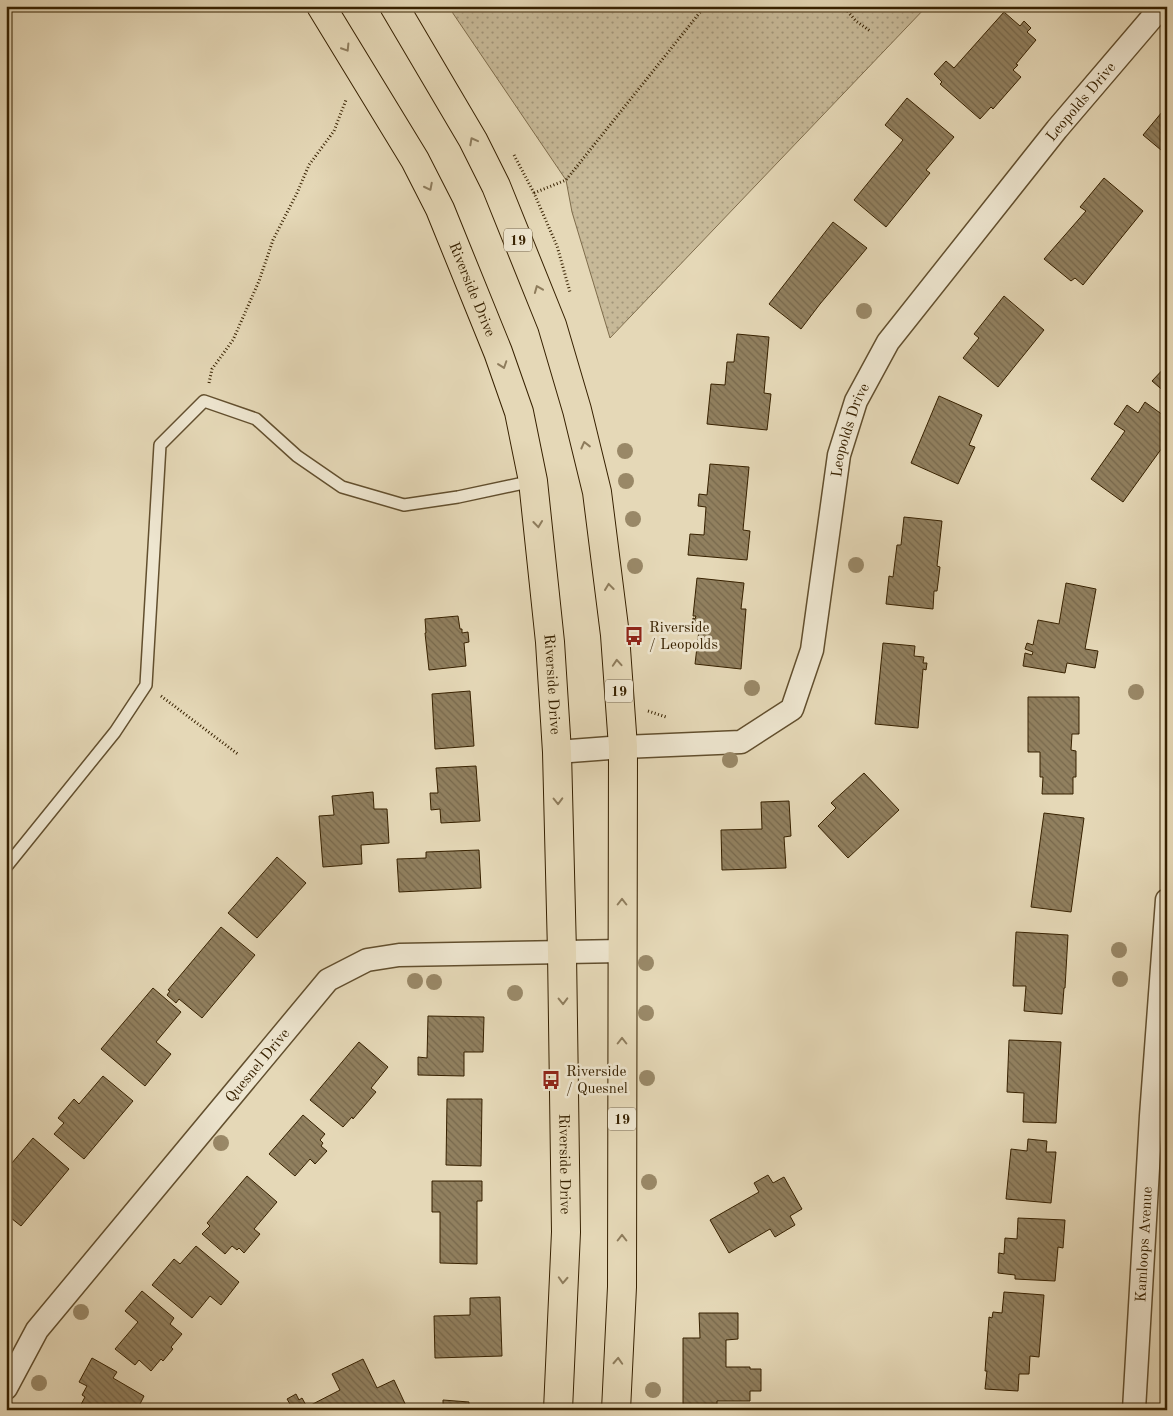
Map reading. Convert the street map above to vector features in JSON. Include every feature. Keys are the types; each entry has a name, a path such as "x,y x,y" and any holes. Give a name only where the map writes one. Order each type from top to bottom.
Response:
{"main road":[{"name":"Riverside Drive","path":"321,6 415,160 440,209 501,360 519,412 533,482 550,642 557,752 566,1232 558,1410"},
{"name":"19","path":"394,6 433,70 485,163 500,194 552,325 577,410 597,492 615,635 623,747 622,1287 616,1410"}],"street":[{"name":"Leopolds Drive","path":"557,752 741,742 792,709 812,650 839,455 856,401 888,342 1057,129 1162,6"},
{"name":"Kamloops Avenue","path":"1134,1410 1159,1115 1167,900"},
{"name":"Quesnel Drive","path":"6,1388 37,1330 328,980 367,960 399,955 622,950"}],"lane":[{"path":"6,867 115,732 146,685 160,445 204,401 256,419 297,456 342,487 404,504 467,496 533,482"}],"path":[{"path":"534,193 566,180 705,6"},
{"path":"843,6 856,21 870,31"},
{"path":"204,401 212,369 233,340 259,281 273,240 309,165 334,131 347,98"},
{"path":"146,685 239,755"}],"shaded area":[{"path":"448,6 927,6 610,338 572,212 566,180"}],"building":[{"path":"1004,12 1020,26 1024,21 1031,28 1027,32 1036,40 1013,70 1021,77 993,109 991,107 980,119 940,84 942,82 934,74 946,61 954,68"},
{"path":"907,98 954,137 926,170 930,173 886,227 854,200 903,140 885,125"},
{"path":"1167,106 1167,155 1143,135"},
{"path":"1104,178 1143,211 1083,285 1075,278 1071,281 1044,259 1086,211 1080,207"},
{"path":"833,222 867,248 801,329 769,304"},
{"path":"1004,296 1044,330 998,387 963,358 979,338 974,334"},
{"path":"737,334 769,337 764,393 771,394 767,430 707,424 711,384 725,385 727,362 734,362"},
{"path":"1167,365 1167,394 1152,381"},
{"path":"939,396 982,415 969,445 975,447 958,484 911,463"},
{"path":"1145,402 1167,418 1167,441 1123,502 1091,479 1125,431 1114,424 1127,405 1138,413"},
{"path":"710,464 749,467 743,530 750,531 747,560 688,555 690,534 704,535 706,507 698,506 699,494 707,495"},
{"path":"904,517 942,521 937,566 940,567 937,591 934,591 933,609 886,604 889,576 893,577 897,545 901,545"},
{"path":"697,578 744,583 741,609 746,609 741,669 695,664 699,630 692,629 693,618 695,619 696,616 693,616"},
{"path":"1066,583 1096,589 1085,649 1098,651 1095,668 1067,663 1065,673 1023,666 1025,653 1032,655 1033,652 1025,649 1027,643 1033,645 1038,620 1059,624"},
{"path":"458,616 462,633 468,632 469,642 464,643 466,666 429,670 425,619"},
{"path":"883,643 915,646 914,656 924,657 923,663 927,663 926,670 923,669 918,728 875,724"},
{"path":"470,691 474,746 435,749 432,694"},
{"path":"1028,697 1079,697 1079,734 1072,734 1071,750 1076,751 1076,777 1073,777 1073,794 1042,794 1043,777 1040,777 1040,752 1028,752"},
{"path":"476,766 480,821 441,823 440,809 431,810 430,793 438,793 436,768"},
{"path":"864,773 899,810 848,858 818,826 836,808 831,803"},
{"path":"373,792 374,809 387,809 389,843 361,845 362,864 323,867 319,816 334,815 332,796"},
{"path":"789,801 791,836 784,837 786,868 722,870 721,830 762,829 761,802"},
{"path":"1044,813 1084,818 1071,912 1031,907"},
{"path":"479,850 481,888 399,892 397,859 426,858 426,852"},
{"path":"277,857 306,883 257,938 228,913"},
{"path":"221,927 255,955 202,1018 179,999 176,1003 167,995 170,991 168,990"},
{"path":"1016,932 1068,935 1062,1014 1024,1011 1026,986 1013,986"},
{"path":"153,988 181,1012 156,1042 171,1054 145,1086 101,1049"},
{"path":"428,1016 484,1017 483,1052 464,1052 464,1076 418,1075 418,1057 427,1058"},
{"path":"1009,1040 1061,1042 1056,1123 1023,1122 1024,1093 1007,1092"},
{"path":"359,1042 388,1067 371,1088 376,1092 353,1119 352,1117 343,1127 310,1100"},
{"path":"103,1076 133,1101 84,1159 54,1134 64,1123 58,1118 74,1099 79,1104"},
{"path":"447,1099 482,1099 481,1166 446,1165"},
{"path":"303,1115 325,1134 320,1140 323,1143 321,1146 327,1151 315,1164 310,1159 295,1176 269,1154"},
{"path":"33,1138 69,1169 21,1226 6,1214 6,1170"},
{"path":"1028,1139 1047,1141 1046,1152 1056,1152 1051,1203 1006,1199 1011,1149 1027,1151"},
{"path":"768,1175 773,1183 784,1177 802,1209 790,1216 795,1225 775,1237 770,1229 729,1253 710,1220 759,1192 754,1183"},
{"path":"247,1176 277,1202 254,1229 260,1234 244,1253 239,1248 237,1250 232,1246 225,1254 202,1234 210,1226 207,1223"},
{"path":"432,1181 482,1181 482,1201 477,1201 477,1264 440,1263 440,1212 432,1212"},
{"path":"1018,1218 1065,1220 1063,1248 1058,1247 1055,1281 1015,1279 1015,1275 998,1273 999,1253 1004,1254 1005,1238 1017,1239"},
{"path":"196,1246 239,1282 221,1305 210,1296 192,1318 152,1285 174,1259 180,1264"},
{"path":"142,1291 174,1318 170,1324 182,1334 171,1347 173,1349 163,1361 161,1359 151,1371 139,1360 135,1365 115,1349 138,1322 125,1311"},
{"path":"1004,1292 1044,1295 1039,1357 1030,1356 1029,1374 1019,1374 1018,1391 985,1389 989,1317 992,1318 993,1312 1002,1313"},
{"path":"500,1297 502,1356 435,1358 434,1316 470,1315 470,1298"},
{"path":"699,1313 738,1313 738,1339 726,1340 726,1367 761,1369 761,1391 750,1391 750,1401 717,1401 717,1404 683,1405 683,1338 700,1338"},
{"path":"92,1358 117,1372 113,1378 144,1396 137,1410 78,1410 85,1397 82,1395 87,1386 79,1382"},
{"path":"363,1359 377,1388 394,1380 408,1410 285,1410 283,1407 290,1404 287,1399 296,1394 299,1400 302,1398 307,1407 340,1390 332,1374"},
{"path":"443,1400 469,1402 469,1410 443,1410"}],"place":[{"name":"Riverside / Leopolds","path":"634,636"},
{"name":"Riverside / Quesnel","path":"551,1080"}]}
